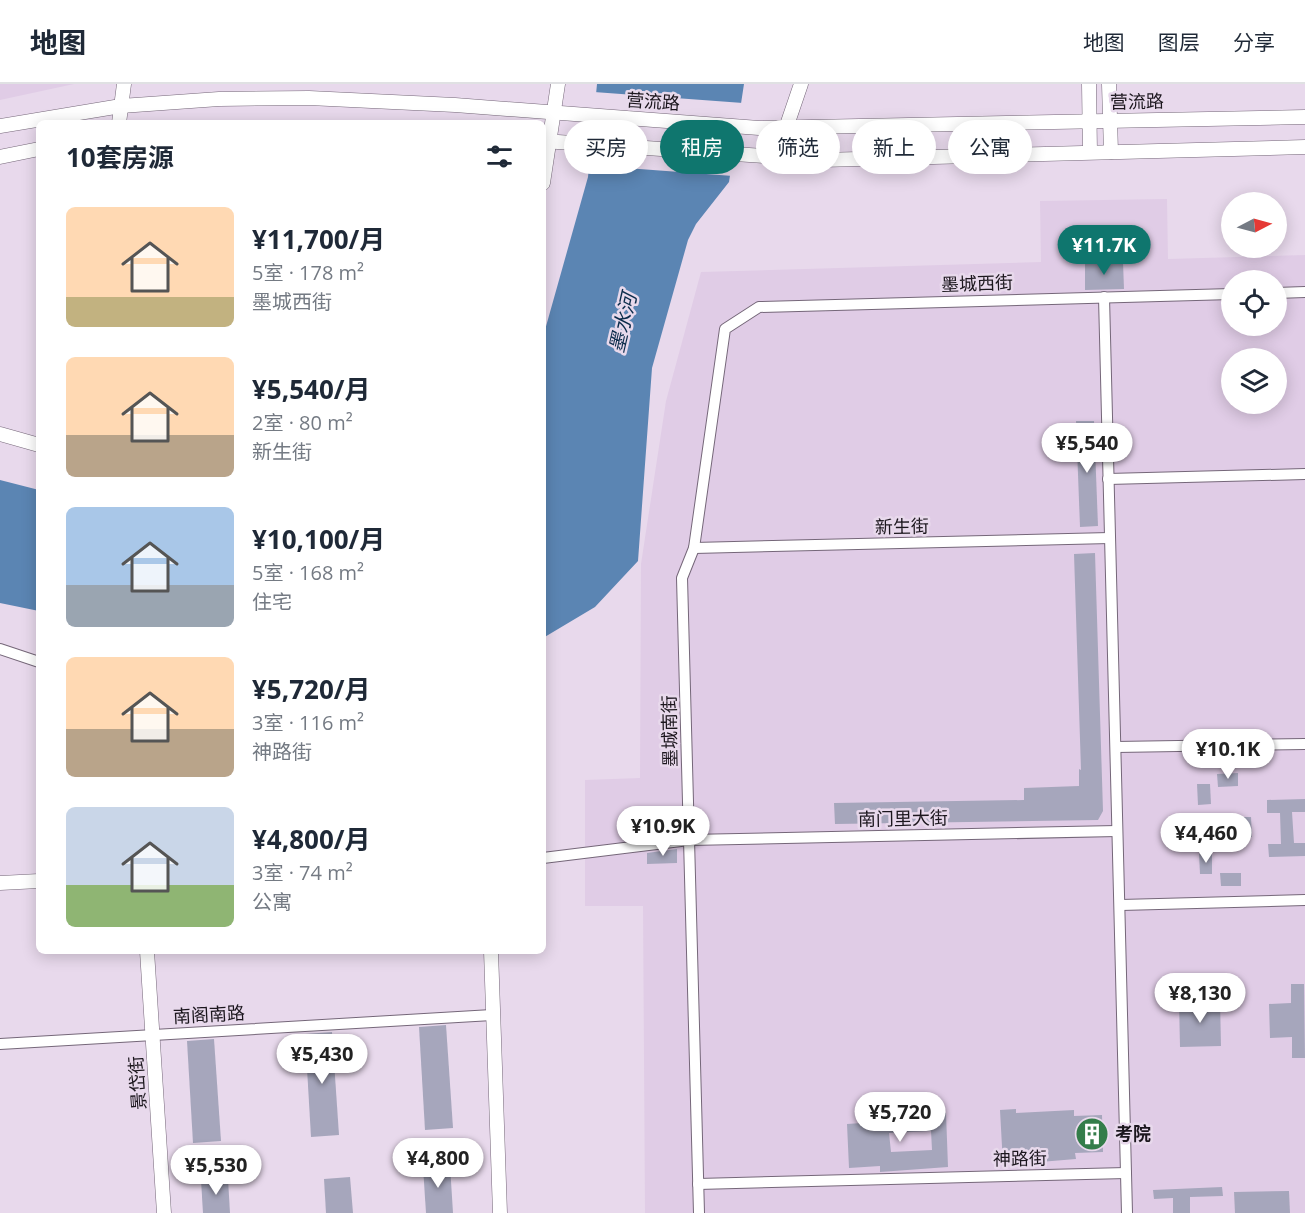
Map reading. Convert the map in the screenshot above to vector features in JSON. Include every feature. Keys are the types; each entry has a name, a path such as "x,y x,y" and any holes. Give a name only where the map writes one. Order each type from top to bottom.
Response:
{"main road":[{"path":"119,120 124,84"},
{"path":"558,84 547,142 577,145 821,160 1305,147"},
{"path":"789,120 801,84"},
{"path":"1089,84 1090,153"},
{"path":"1109,84 1111,152"},
{"name":"营流路","path":"36,120 121,106 219,99 309,98 455,105 756,128"},
{"name":"营流路","path":"840,127 1305,117"},
{"name":"营流路","path":"0,126 36,120"},
{"path":"0,157 36,150"},
{"path":"0,434 36,445"},
{"path":"0,883 36,881"},
{"name":"景岱街","path":"147,954 164,1213"},
{"path":"491,954 500,1213"}],"street":[{"path":"1287,293 1305,292"},
{"name":"墨城西街","path":"759,307 1221,294"},
{"path":"1104,297 1127,1213"},
{"name":"墨城南街","path":"699,1213 682,578 694,548 725,329 759,307"},
{"path":"1108,479 1305,474"},
{"name":"新生街","path":"694,548 1110,538"},
{"path":"0,649 36,661"},
{"path":"1116,747 1305,744"},
{"name":"南门里大街","path":"546,858 689,840 1118,831"},
{"path":"1120,905 1305,900"},
{"name":"南阁南路","path":"0,1044 492,1015"},
{"name":"神路街","path":"698,1184 1126,1173"}],"shaded area":[{"path":"0,84 74,84 0,100"},
{"path":"1167,199 1168,259 1287,258 1287,256 1305,255 1305,1213 645,1213 643,906 585,906 585,780 640,778 641,564 666,401 701,272 1041,262 1040,201"}],"water":[{"name":"墨水河","path":"597,84 744,84 738,120 660,120 660,174 730,174 729,182 696,224 688,240 652,368 638,561 595,607 546,636 546,326 588,174 648,174 648,120 594,120"},
{"path":"0,480 36,489 36,610 0,603"}],"pier":[{"path":"594,92 743,103 741,120 660,120 660,171 648,170 648,120 591,120"},
{"path":"706,174 733,174 733,176"}],"building":[{"path":"1123,262 1124,289 1085,290 1085,263"},
{"path":"1076,421 1094,421 1098,526 1080,527"},
{"path":"1095,553 1103,811 1098,820 835,824 834,803 1024,800 1024,788 1079,786 1079,769 1081,770 1074,554"},
{"path":"1238,773 1238,786 1218,787 1217,774"},
{"path":"1197,784 1210,784 1211,804 1198,805"},
{"path":"1305,799 1305,812 1292,812 1294,843 1305,843 1305,856 1269,857 1268,844 1281,844 1280,813 1267,813 1267,800"},
{"path":"1238,817 1251,817 1252,837 1239,837"},
{"path":"1204,819 1217,819 1217,839 1204,840"},
{"path":"676,821 676,834 646,838 646,822"},
{"path":"677,849 677,863 647,864 647,853"},
{"path":"1199,854 1212,854 1212,874 1200,874"},
{"path":"1220,873 1241,873 1241,886 1221,886"},
{"path":"1291,984 1304,984 1305,1058 1292,1058 1292,1037 1270,1038 1269,1004 1291,1003"},
{"path":"1220,1000 1221,1046 1180,1047 1179,1001"},
{"path":"446,1025 453,1128 425,1130 419,1027"},
{"path":"332,1032 339,1135 311,1137 305,1034"},
{"path":"214,1039 221,1141 193,1143 187,1041"},
{"path":"1016,1109 1016,1113 1074,1110 1074,1116 1102,1115 1103,1152 1075,1153 1076,1159 1003,1165 1000,1110"},
{"path":"946,1113 948,1167 880,1172 880,1166 849,1168 847,1124 877,1122 876,1115","holes":["931,1131 932,1150 891,1152 889,1133"]},
{"path":"450,1165 453,1213 426,1213 423,1167"},
{"path":"350,1177 353,1213 326,1213 324,1179"},
{"path":"228,1179 230,1213 203,1213 201,1180"},
{"path":"1222,1187 1223,1196 1190,1197 1190,1213 1173,1213 1173,1198 1154,1199 1153,1190"},
{"path":"1289,1191 1290,1213 1235,1213 1234,1192"}],"place":[{"name":"考院","path":"1092,1134"}]}
